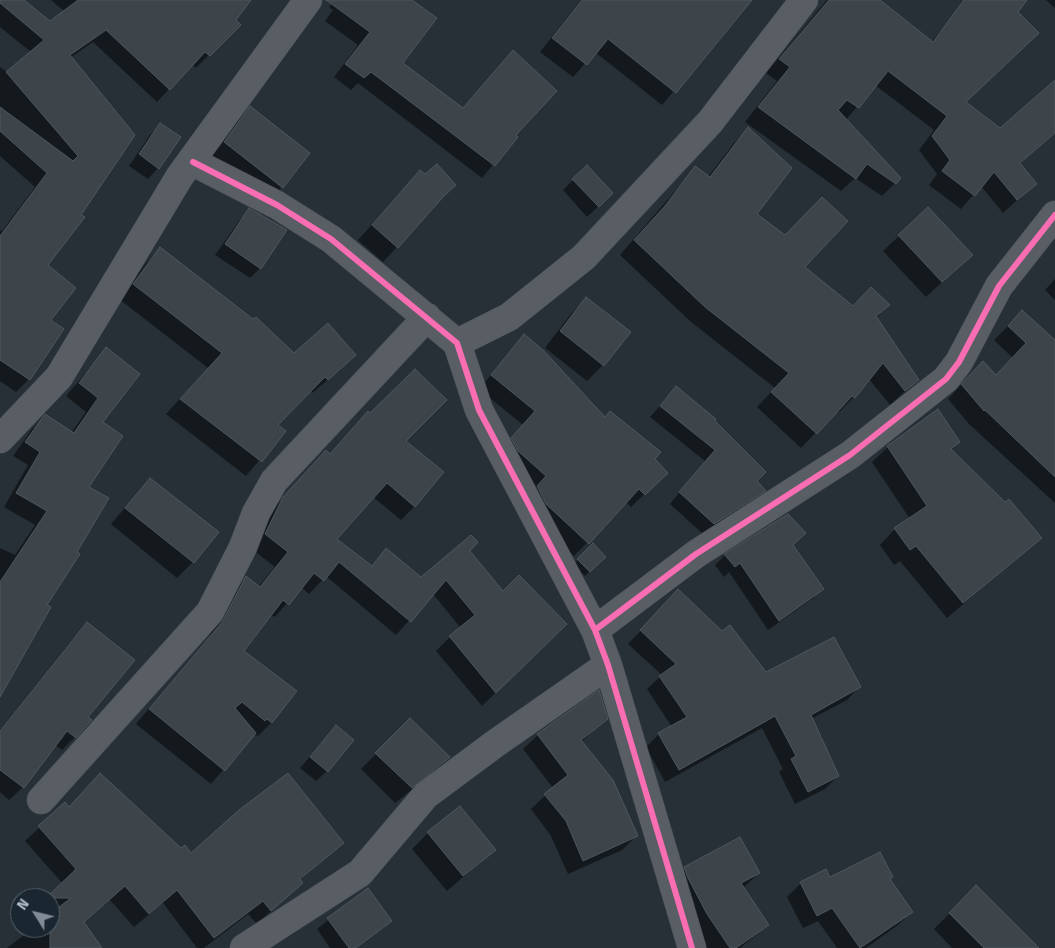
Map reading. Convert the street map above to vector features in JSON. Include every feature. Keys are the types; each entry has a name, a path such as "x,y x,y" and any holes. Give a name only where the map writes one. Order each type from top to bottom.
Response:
{"street":[{"path":"0,439 59,377 180,176 193,162 308,0"},
{"path":"457,343 510,317 584,257 710,122 804,0"},
{"path":"193,162 277,205 331,239 428,317 457,343 479,410 595,630 608,665 692,948"},
{"path":"595,630 696,554 850,455 946,379 960,362 999,286 1055,215"},
{"path":"41,800 210,612 243,547 256,513 274,481 428,317"},
{"path":"244,948 360,873 426,795 496,743 608,665"}],"building":[{"path":"0,0 24,0 50,21 78,0 251,0 236,20 241,25 210,56 205,52 170,90 106,30 70,55 135,135 81,215 85,217 48,265 76,288 51,320 64,329 30,380 0,360 0,236 47,173 0,131 0,107 73,161 78,156 6,72 44,40 0,3"},
{"path":"326,0 412,0 437,18 403,63 463,108 513,50 557,91 516,135 518,137 495,166 371,72 364,78 345,64 370,32"},
{"path":"582,0 752,0 676,93 608,39 587,65 552,38"},
{"path":"829,0 880,0 933,42 964,0 1027,0 1018,12 1039,33 966,102 1000,128 1055,80 1055,133 1020,163 1037,184 1017,200 994,172 975,196 942,171 950,160 932,136 947,116 888,71 859,108 847,100 838,110 901,178 896,184 867,164 856,179 758,107 790,67 779,59"},
{"path":"250,106 310,153 283,188 224,142"},
{"path":"160,123 181,137 159,169 139,154"},
{"path":"748,127 792,168 757,214 785,235 822,197 848,221 805,267 853,306 871,287 890,305 876,316 919,380 905,391 883,363 855,398 852,396 817,434 771,392 789,373 705,307 634,240 665,206 695,166 710,177"},
{"path":"437,164 456,185 398,248 372,225 420,170 425,174"},
{"path":"587,165 613,193 599,207 572,179"},
{"path":"928,207 973,255 942,282 898,235"},
{"path":"249,208 287,230 261,269 225,244"},
{"path":"160,247 253,319 256,317 294,353 328,323 356,355 328,380 325,377 278,425 286,431 262,462 180,399 222,353 133,284"},
{"path":"586,297 631,332 604,366 560,331"},
{"path":"1022,310 1055,340 1055,477 984,411 961,384 983,361 996,375 1026,343 1008,326"},
{"path":"524,334 544,351 605,417 610,411 661,452 655,459 668,473 645,495 639,489 589,544 546,504 537,486 546,476 518,451 511,438 535,411 491,375"},
{"path":"106,347 140,374 103,422 123,436 89,487 109,498 77,552 80,554 47,605 51,607 0,697 0,582 47,511 16,493 40,452 25,442 45,414 74,433 98,398 79,383"},
{"path":"415,369 447,400 406,441 444,472 415,507 387,483 337,539 372,566 386,548 421,577 471,535 478,542 470,551 503,591 519,575 567,624 496,693 449,636 475,615 446,580 411,622 339,562 324,581 314,573 289,605 283,600 244,651 297,691 272,723 267,719 265,721 242,702 235,708 256,733 225,771 149,709 222,622 246,576 260,587 288,552 265,534 283,497 326,450 330,454 368,411 370,413"},
{"path":"676,386 716,419 715,421 766,472 757,481 766,491 714,524 679,492 715,450 660,406"},
{"path":"938,409 960,442 951,449 1005,502 1009,499 1042,538 963,603 916,546 910,550 894,528 927,506 887,446"},
{"path":"150,478 219,532 194,563 125,508"},
{"path":"788,514 806,533 793,545 824,589 779,621 740,563 735,567 724,554"},
{"path":"593,543 606,557 590,572 577,559"},
{"path":"678,589 722,631 730,625 766,672 834,637 861,687 811,715 839,776 808,792 791,759 796,756 775,716 679,770 658,733 687,717 659,676 676,664 640,630"},
{"path":"87,622 135,660 88,717 92,720 76,738 67,731 24,788 0,770 0,731"},
{"path":"599,690 608,719 581,740 613,780 638,836 583,861 566,821 544,794 568,775 537,734"},
{"path":"410,718 450,757 412,788 375,753"},
{"path":"336,725 354,740 328,772 310,757"},
{"path":"100,773 181,848 185,845 191,853 239,810 288,773 344,843 300,879 303,883 271,911 263,901 214,938 177,890 149,914 125,886 84,922 102,948 50,948 50,938 60,938 60,906 71,898 60,898 60,888 56,888 76,869 38,826 65,802 69,807"},
{"path":"460,806 496,850 463,876 427,832"},
{"path":"740,837 760,873 741,883 769,925 736,948 730,948 707,914 684,867"},
{"path":"880,852 893,877 890,879 913,912 860,948 832,908 817,916 800,882 826,869 830,877"},
{"path":"976,885 1039,948 984,948 949,913"},
{"path":"368,888 392,921 356,948 349,948 327,918"}],"cycle path":[{"path":"193,162 277,205 331,239 457,343 479,410 595,630 608,665 692,948"},
{"path":"595,630 696,554 850,455 946,379 959,362 999,286 1055,215"}]}
